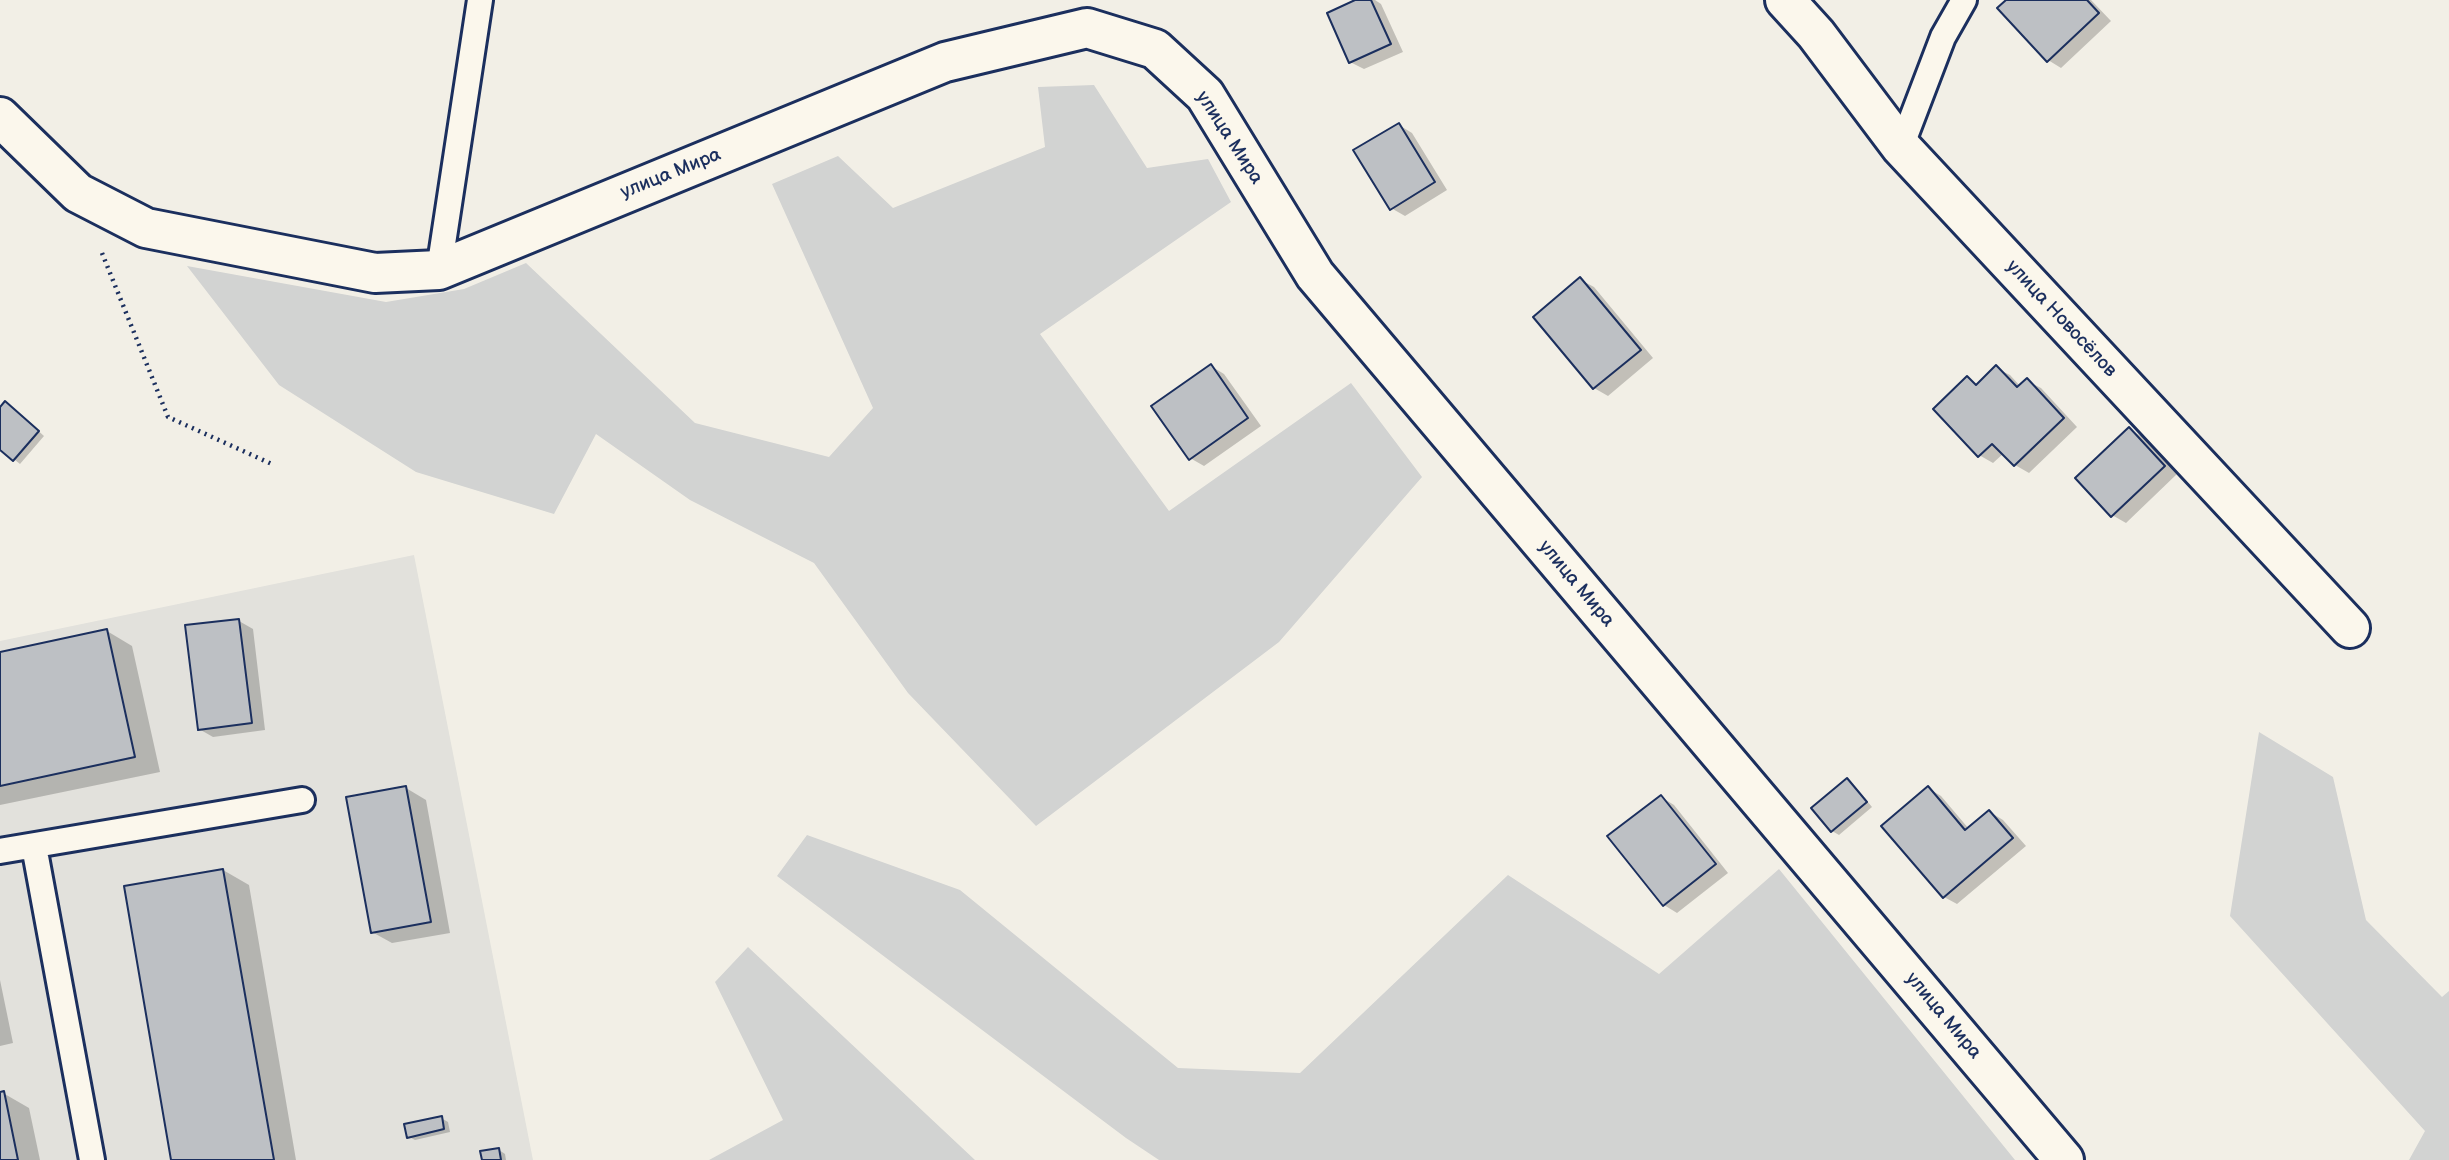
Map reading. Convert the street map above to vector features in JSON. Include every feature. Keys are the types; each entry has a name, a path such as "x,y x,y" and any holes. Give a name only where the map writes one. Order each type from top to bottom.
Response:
{"street":[{"name":"улица Новосёлов","path":"1785,0 1816,34 1900,147 2350,628"},
{"name":"улица Мира","path":"0,117 78,193 146,228 375,273 439,270 945,62 1087,27 1155,48 1205,95 1315,275 2064,1160"}],"lane":[{"path":"439,270 480,0"},
{"path":"1900,147 1942,37 1964,0"},
{"path":"0,851 302,800"},
{"path":"34,846 92,1160"}],"path":[{"path":"78,193 168,416 274,465"}],"shaded area":[{"path":"1094,85 1147,168 1208,159 1231,202 1040,334 1169,511 1351,383 1422,477 1279,642 1036,826 908,693 814,563 690,500 596,434 554,514 416,472 279,385 187,266 386,302 464,289 526,263 695,423 829,457 873,408 772,184 838,156 893,208 1045,147 1038,87"},
{"path":"414,555 533,1160 0,1160 0,641"},
{"path":"2259,732 2333,777 2366,920 2442,997 2449,991 2449,1160 2409,1160 2425,1131 2230,916"},
{"path":"807,835 960,890 1178,1068 1300,1073 1508,875 1659,974 1779,869 2015,1160 1159,1160 777,876"},
{"path":"748,947 975,1160 709,1160 783,1120 715,982"}],"building":[{"path":"1355,0 1371,0 1391,44 1349,63 1327,13"},
{"path":"2006,0 2087,0 2099,13 2047,62 1997,8"},
{"path":"1399,123 1435,182 1390,210 1353,150"},
{"path":"1580,277 1641,350 1593,389 1533,317"},
{"path":"1211,364 1248,418 1189,460 1151,406"},
{"path":"1996,365 2017,387 2027,378 2064,418 2014,466 1992,444 1978,457 1933,409 1967,376 1976,385"},
{"path":"5,401 39,431 13,461 0,450 0,407"},
{"path":"2129,427 2165,466 2111,517 2075,478"},
{"path":"239,619 252,723 198,730 185,625"},
{"path":"107,629 135,757 0,786 0,652"},
{"path":"1847,778 1867,802 1831,832 1811,808"},
{"path":"406,786 431,922 371,933 346,797"},
{"path":"1928,786 1965,830 1989,810 2013,838 1943,898 1881,826"},
{"path":"1661,795 1716,864 1663,906 1607,836"},
{"path":"223,869 274,1160 171,1160 124,886"},
{"path":"4,1091 18,1160 0,1160 0,1092"},
{"path":"442,1116 444,1129 407,1138 404,1124"},
{"path":"499,1148 501,1160 482,1160 480,1151"}]}
